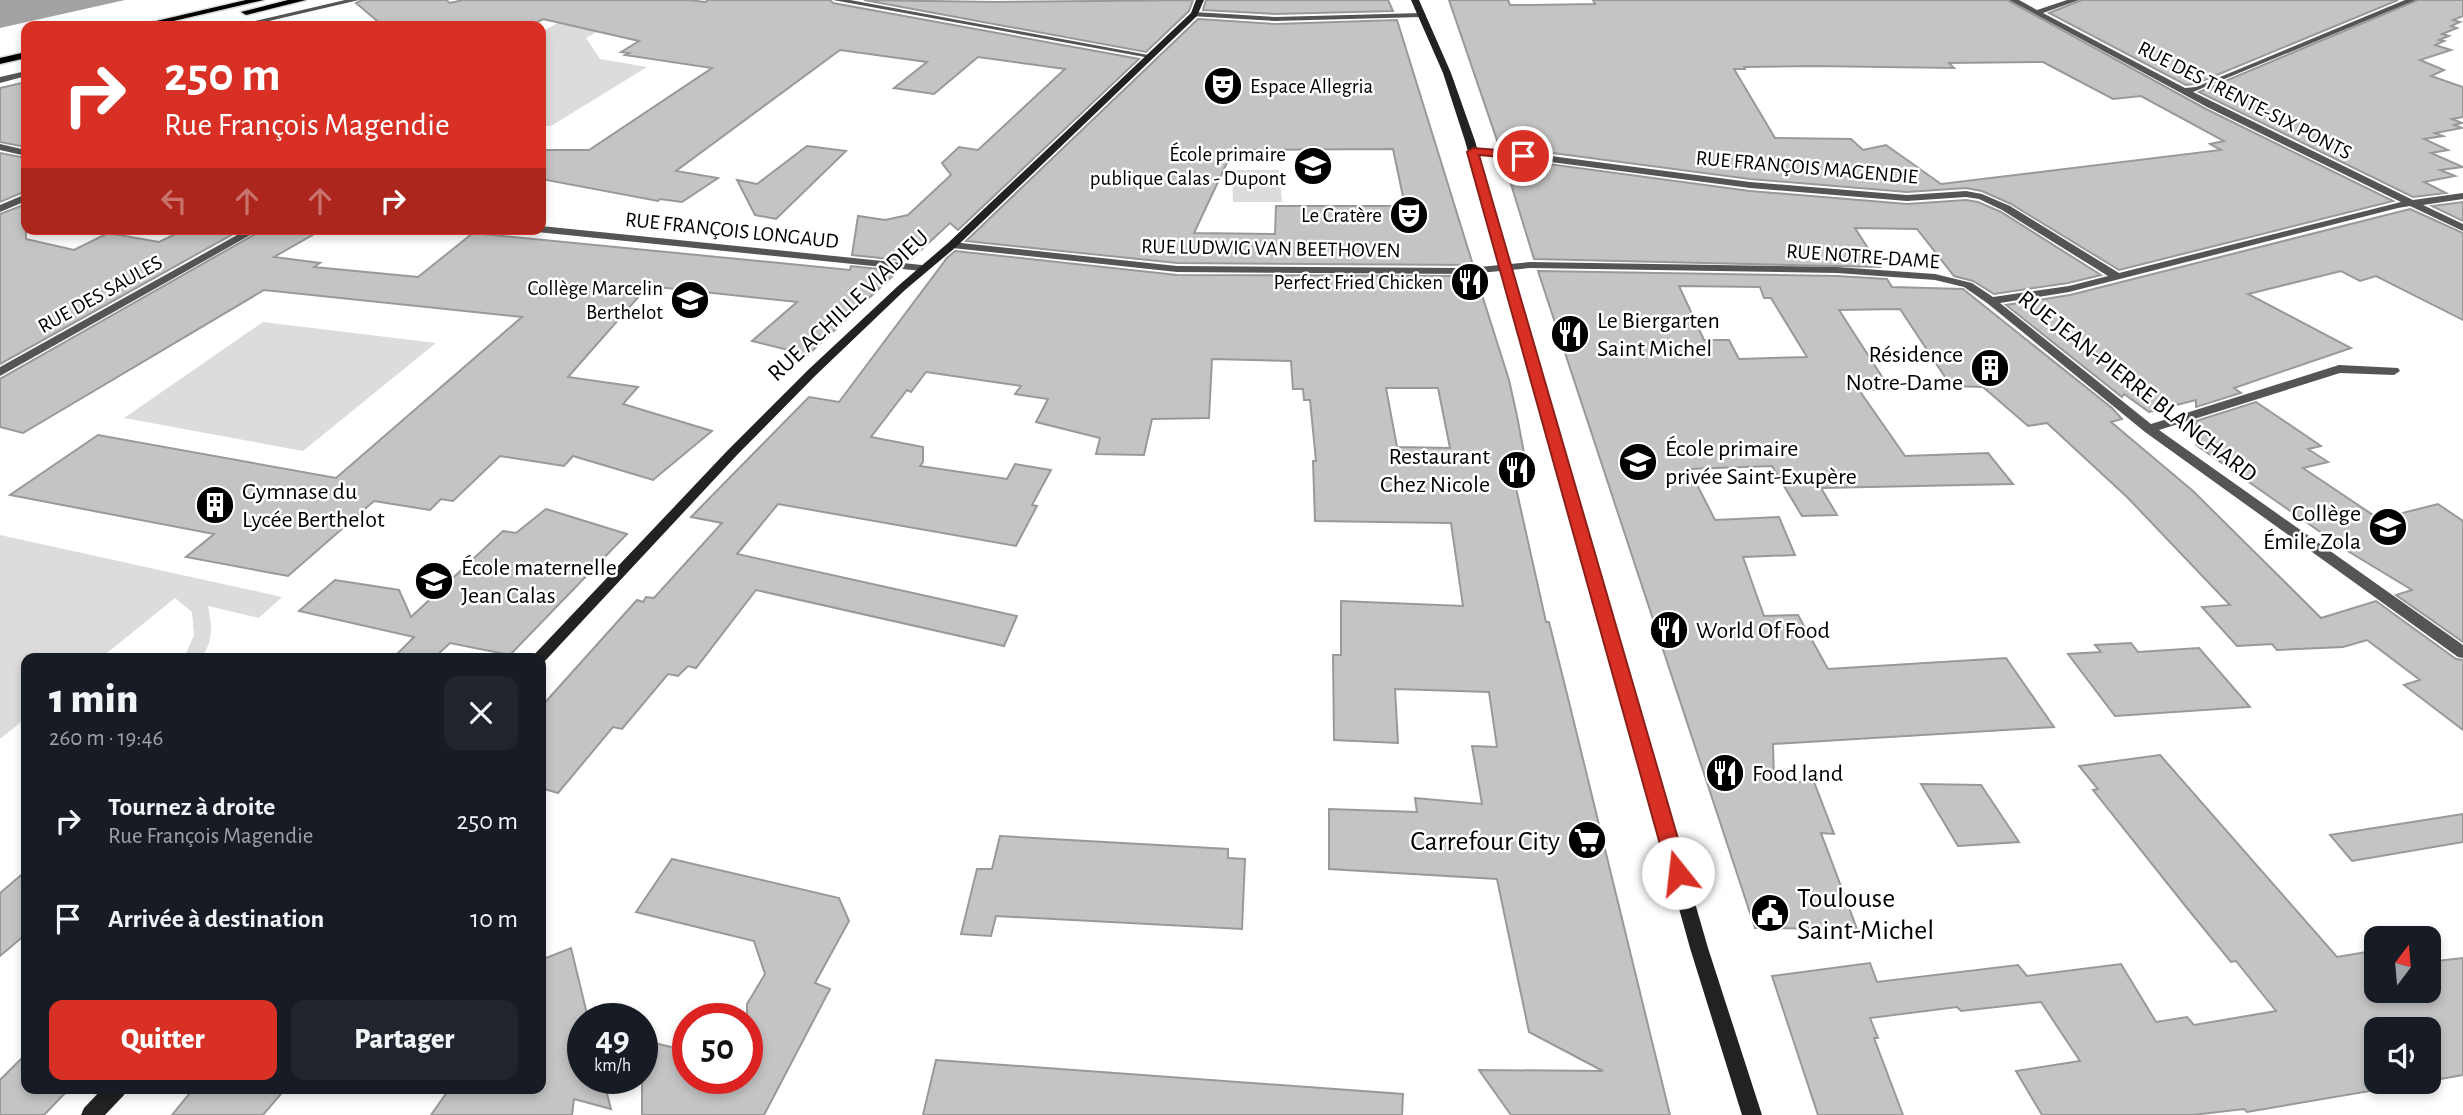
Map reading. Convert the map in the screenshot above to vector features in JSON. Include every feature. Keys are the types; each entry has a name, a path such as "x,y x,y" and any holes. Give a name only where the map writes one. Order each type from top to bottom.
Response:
{"main road":[{"path":"163,21 259,0"},
{"path":"206,21 301,0"},
{"name":"RUE ACHILLE VIADIEU","path":"544,653 730,454 812,371 922,268 952,245 1194,14 1200,0"},
{"path":"1415,0 1447,73 1473,152 1699,948 1752,1115"},
{"path":"0,55 21,51"},
{"path":"0,61 21,56"},
{"path":"0,67 21,63"},
{"path":"91,1115 111,1094"}],"street":[{"path":"260,21 355,0"},
{"path":"837,0 1150,56"},
{"name":"RUE DES TRENTE-SIX PONTS","path":"2013,0 2185,91 2463,228"},
{"path":"2036,13 2075,0"},
{"path":"2185,91 2198,89 2412,0"},
{"path":"305,11 313,20"},
{"path":"1194,14 1275,19 1422,15"},
{"path":"0,80 21,75"},
{"path":"0,147 21,152"},
{"name":"RUE FRANÇOIS MAGENDIE","path":"1473,152 1497,152 1750,185 1882,196 1966,194 1982,197 2006,208 2118,277"},
{"path":"1991,301 2069,289 2412,203 2463,196"},
{"path":"0,209 21,199"},
{"name":"RUE FRANÇOIS LONGAUD","path":"546,230 922,268"},
{"name":"RUE DES SAULES","path":"0,372 245,235"},
{"name":"RUE LUDWIG VAN BEETHOVEN","path":"952,245 1177,269 1469,271 1505,266"},
{"name":"RUE NOTRE-DAME","path":"1505,266 1823,270 1935,277 1968,285 1991,301"},
{"name":"RUE JEAN-PIERRE BLANCHARD","path":"1991,301 2149,429 2463,653"},
{"path":"2149,429 2339,369 2395,371"}],"shaded area":[{"path":"0,0 125,0 21,21 21,23 0,28"},
{"path":"654,0 586,38 600,59 647,67 551,126 546,126 546,29 597,2"},
{"path":"1232,170 1279,170 1282,202 1233,202"},
{"path":"263,322 436,343 303,451 124,418"},
{"path":"0,535 282,597 259,618 208,606 211,633 204,653 186,653 194,635 192,612 175,598 107,653 21,653 21,722 0,739"}],"building":[{"path":"362,0 446,0 450,3 463,0 830,0 833,3 1139,59 958,230 950,223 909,261 852,255 858,216 885,220 908,215 951,175 942,163 959,147 978,150 1065,69 978,57 934,94 894,88 927,62 840,50 676,171 718,178 682,202 658,201 546,180 546,150 589,150 712,68 625,55 629,53 621,52 639,41 543,19 377,21 356,3"},
{"path":"864,0 1193,0 1189,11 1146,52"},
{"path":"1206,0 1388,0 1393,11 1275,14 1203,10"},
{"path":"1449,0 1508,0 1510,5 1532,5 1595,4 1593,0 2007,0 2206,109 2393,201 2119,270 2011,204 1982,191 1966,188 1907,192 1750,179 1499,146","holes":["2043,62 2113,99 2141,96 2224,141 2210,144 2221,150 1941,184 1886,145 1863,150 1851,139 1775,138 1734,69 1813,66 1954,68 1949,63"]},
{"path":"2082,0 2398,0 2195,84 2186,85 2049,13"},
{"path":"2418,0 2463,0 2463,16 2453,20 2460,22 2451,26 2457,28 2442,34 2449,36 2435,45 2451,50 2420,60 2444,70 2431,76 2463,87 2463,117 2452,119 2462,123 2454,125 2462,128 2435,133 2443,136 2424,139 2448,150 2431,153 2463,167 2440,170 2455,176 2424,182 2446,193 2413,197 2199,92"},
{"path":"1198,19 1275,24 1397,20 1473,265 1177,263 966,241","holes":["1393,149 1405,206 1276,206 1275,234 1194,233 1233,150"]},
{"path":"21,83 21,146 0,142 0,88"},
{"path":"807,146 846,151 776,219 755,215 737,180 757,184"},
{"path":"0,153 21,157 21,193 0,202"},
{"path":"1503,158 1750,191 1907,204 1966,200 1978,202 2001,212 2101,275 2068,283 1994,294 1973,281 1954,276 1917,229 1855,228 1880,267 1534,259"},
{"path":"2463,202 2463,221 2432,206"},
{"path":"21,206 21,235 26,235 26,239 74,250 104,235 159,242 174,235 231,235 0,364 0,214"},
{"path":"2410,209 2463,233 2463,320 2376,276 2360,281 2341,271 2248,294 2351,348 2234,388 2241,393 2196,407 2196,400 2149,412 2124,394 2122,397 2006,305 2070,295"},
{"path":"253,235 312,235 274,257 320,263 314,267 418,277 470,235 493,235 850,270 851,266 898,271 808,355 752,341 797,302 648,286 568,377 638,387 623,404 712,431 653,480 573,456 564,466 500,456 453,501 441,499 430,510 374,501 288,576 186,557 214,534 10,495 98,435 336,478 522,317 264,290 23,433 0,427 0,379"},
{"path":"955,251 1177,275 1476,276 1509,380 1517,416 1529,479 1514,479 1546,622 1549,622 1670,1115 1511,1115 1479,1070 1603,1071 1529,1032 1497,879 1329,869 1329,809 1417,812 1415,798 1482,804 1472,746 1497,747 1489,692 1395,689 1398,743 1334,740 1333,655 1341,655 1341,601 1463,606 1451,523 1315,521 1313,461 1316,461 1310,400 1304,400 1303,389 1293,389 1291,361 1212,359 1209,418 1152,419 1144,455 1096,454 1100,438 1036,422 1048,399 1015,394 1021,386 926,372 911,392 907,390 871,437 923,447 923,462 920,466 1007,479 1015,464 1051,470 1032,505 1037,506 1016,546 778,504 737,554 1017,616 1004,646 756,590 696,668 688,666 678,676 668,674 622,729 613,727 558,793 546,789 546,701 637,600 643,602 646,597 654,598 722,523 691,517 809,397 839,402","holes":["1386,388 1438,388 1450,448 1397,447"]},
{"path":"1538,271 1837,276 1887,279 1892,287 1963,289 2112,408 2122,419 2111,422 2193,491 2321,618 2376,601 2456,659 2463,660 2463,730 2404,685 2420,680 2367,640 2343,647 2277,650 2272,644 2237,646 2202,607 2230,605 2127,497 2047,423 2028,426 1983,387 1951,386 1900,309 1839,310 1890,389 1859,390 1905,456 1988,453 2013,484 1821,488 1837,515 1802,516 1772,466 1689,469 1715,520 1779,517 1795,555 1743,557 1764,616 1798,615 1828,669 2006,658 2054,727 1773,744 1774,781 1814,782 1834,834 1821,833 1857,929 1755,928","holes":["1679,286 1760,287 1764,298 1771,298 1807,357 1739,359 1729,340 1704,340"]},
{"path":"2256,402 2321,446 2308,449 2328,462 2303,468 2379,519 2438,504 2463,521 2463,642 2396,595 2412,590 2346,550 2196,445 2196,421"},
{"path":"546,509 627,534 512,653 450,643 439,653 398,653 414,637 299,611 335,580 399,590 411,617 503,531 516,533"},
{"path":"2131,643 2138,652 2199,648 2250,707 2115,716 2068,654 2101,652 2095,645"},
{"path":"2160,755 2337,957 2364,952 2364,1003 2441,1003 2441,961 2463,958 2463,1075 2441,1079 2441,1017 2364,1017 2364,1092 2247,1112 2244,1109 2192,1115 2042,1115 2016,1071 2080,1061 2041,1002 1961,1011 1957,1007 1870,1018 1878,1038 1874,1038 1903,1115 1818,1115 1772,976 1870,963 1877,982 2018,965 2027,976 2121,964 2156,1022 2187,1017 2194,1025 2276,1011 2236,961 2231,962 2187,908 2093,790 2098,789 2079,766"},
{"path":"1921,784 1981,785 2019,842 1958,846"},
{"path":"2463,814 2463,842 2352,861 2330,835"},
{"path":"1000,836 1228,849 1228,858 1245,859 1242,929 996,916 991,936 961,934 977,869 992,869"},
{"path":"672,859 839,898 849,921 815,983 830,989 764,1115 642,1115 642,1094 658,1094 658,1044 672,1047 672,1094 763,1094 763,1003 748,1003 765,974 754,941 636,912"},
{"path":"21,875 21,938 0,956 0,893"},
{"path":"571,948 584,1003 567,1003 567,1094 607,1094 611,1109 574,1099 572,1115 431,1115 446,1094 546,1094 546,958"},
{"path":"21,1059 21,1094 64,1094 44,1115 0,1115 0,1080"},
{"path":"936,1060 1403,1094 1402,1115 923,1115"},
{"path":"189,1094 281,1094 263,1115 172,1115"}],"place":[{"name":"Espace Allegria","path":"1223,86"},
{"name":"École primaire publique Calas - Dupont","path":"1313,166"},
{"name":"Le Cratère","path":"1409,215"},
{"name":"Perfect Fried Chicken","path":"1470,282"},
{"name":"Collège Marcelin Berthelot","path":"690,300"},
{"name":"Le Biergarten Saint Michel","path":"1570,334"},
{"name":"Résidence Notre-Dame","path":"1990,368"},
{"name":"École primaire privée Saint-Exupère","path":"1638,462"},
{"name":"Restaurant Chez Nicole","path":"1517,470"},
{"name":"Gymnase du Lycée Berthelot","path":"215,505"},
{"name":"Collège Émile Zola","path":"2388,527"},
{"name":"École maternelle Jean Calas","path":"434,581"},
{"name":"World Of Food","path":"1669,630"},
{"name":"Food land","path":"1725,773"},
{"name":"Carrefour City","path":"1587,840"},
{"name":"Toulouse Saint-Michel","path":"1770,913"}],"route":[{"path":"1523,156 1473,152 1678,873"}]}
